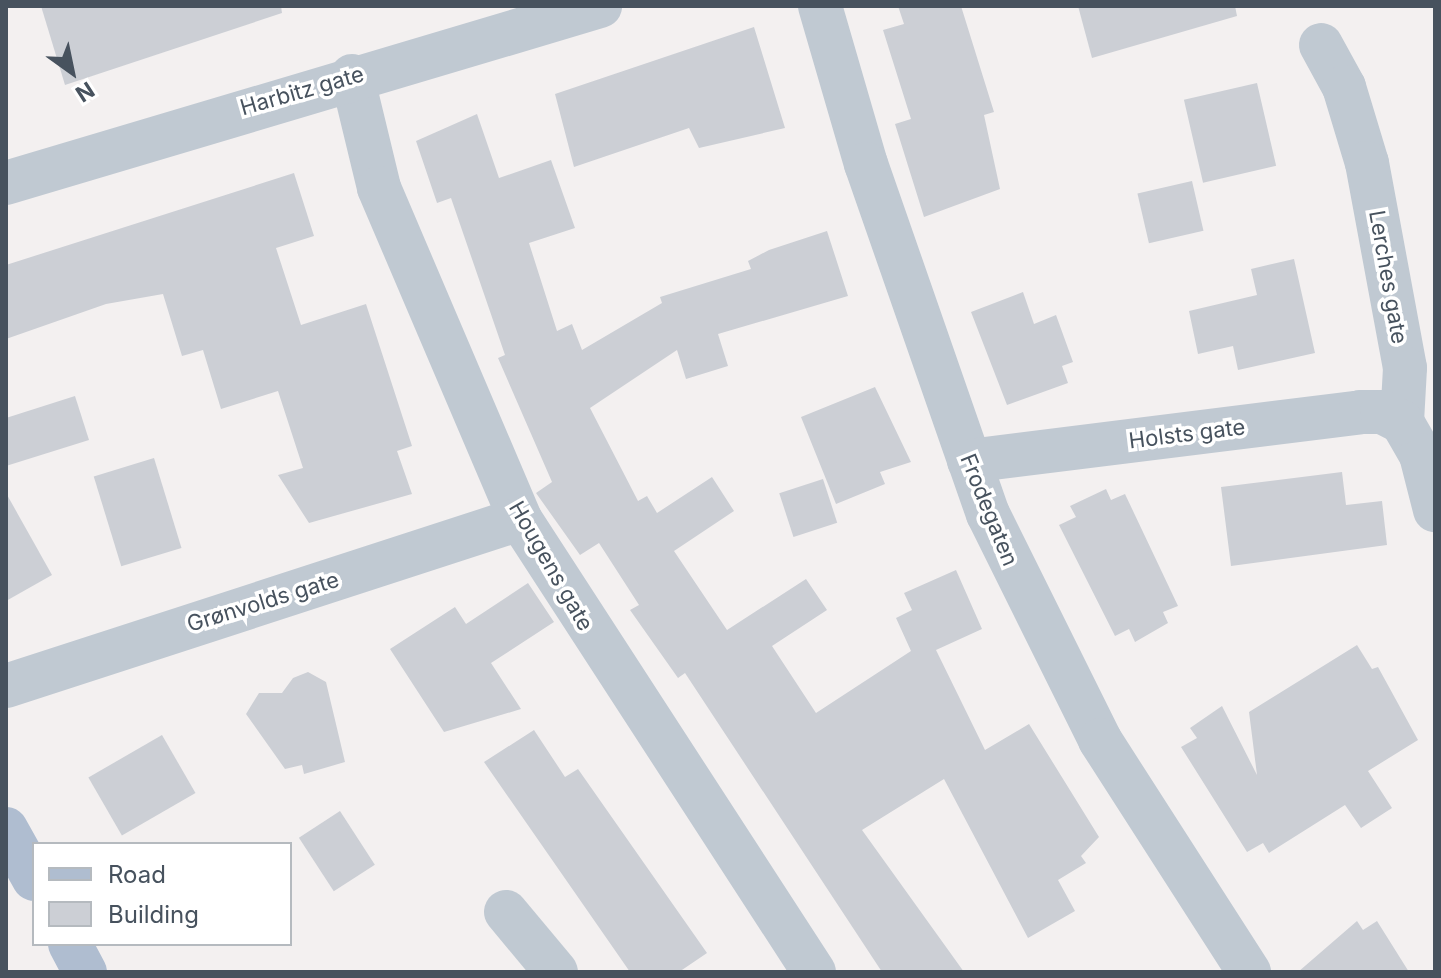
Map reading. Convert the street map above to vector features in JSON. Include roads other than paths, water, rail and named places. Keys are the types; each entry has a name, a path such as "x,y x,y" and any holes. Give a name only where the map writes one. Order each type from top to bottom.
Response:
{"main road":[{"path":"6,829 32,875"},
{"path":"71,946 85,972"}],"street":[{"name":"Harbitz gate","path":"6,183 352,76 600,6"},
{"name":"Frodegaten","path":"820,6 969,461 1037,622 1100,740 1249,972"},
{"name":"Lerches gate","path":"1321,45 1344,87 1367,163 1405,368 1402,422"},
{"name":"Hougens gate","path":"352,76 379,188 520,519 814,972"},
{"name":"Holsts gate","path":"969,461 1360,412 1382,412 1402,422"},
{"path":"1402,422 1421,455 1435,510"},
{"name":"Grønvolds gate","path":"6,686 520,519"},
{"path":"506,912 556,972"}]}
